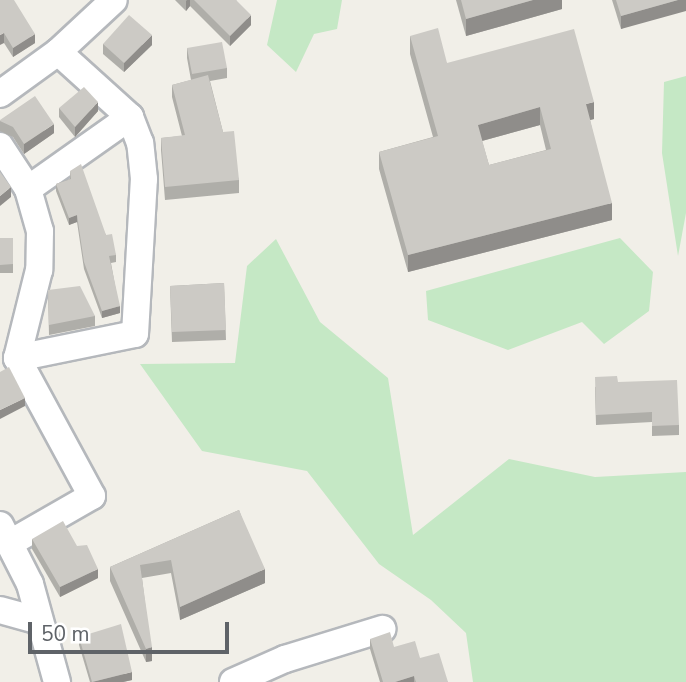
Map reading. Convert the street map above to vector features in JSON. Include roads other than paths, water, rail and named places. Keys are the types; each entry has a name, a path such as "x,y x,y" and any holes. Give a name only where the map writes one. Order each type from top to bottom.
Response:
{"street":[{"path":"0,94 58,52 114,0"},
{"path":"17,358 135,334 144,179 140,143 130,117 58,52"},
{"path":"28,189 130,117"},
{"path":"0,146 28,189 40,232 39,270 17,358 92,496 5,534 30,584 57,682"},
{"path":"0,610 40,621"},
{"path":"233,682 285,659 382,629"}]}
